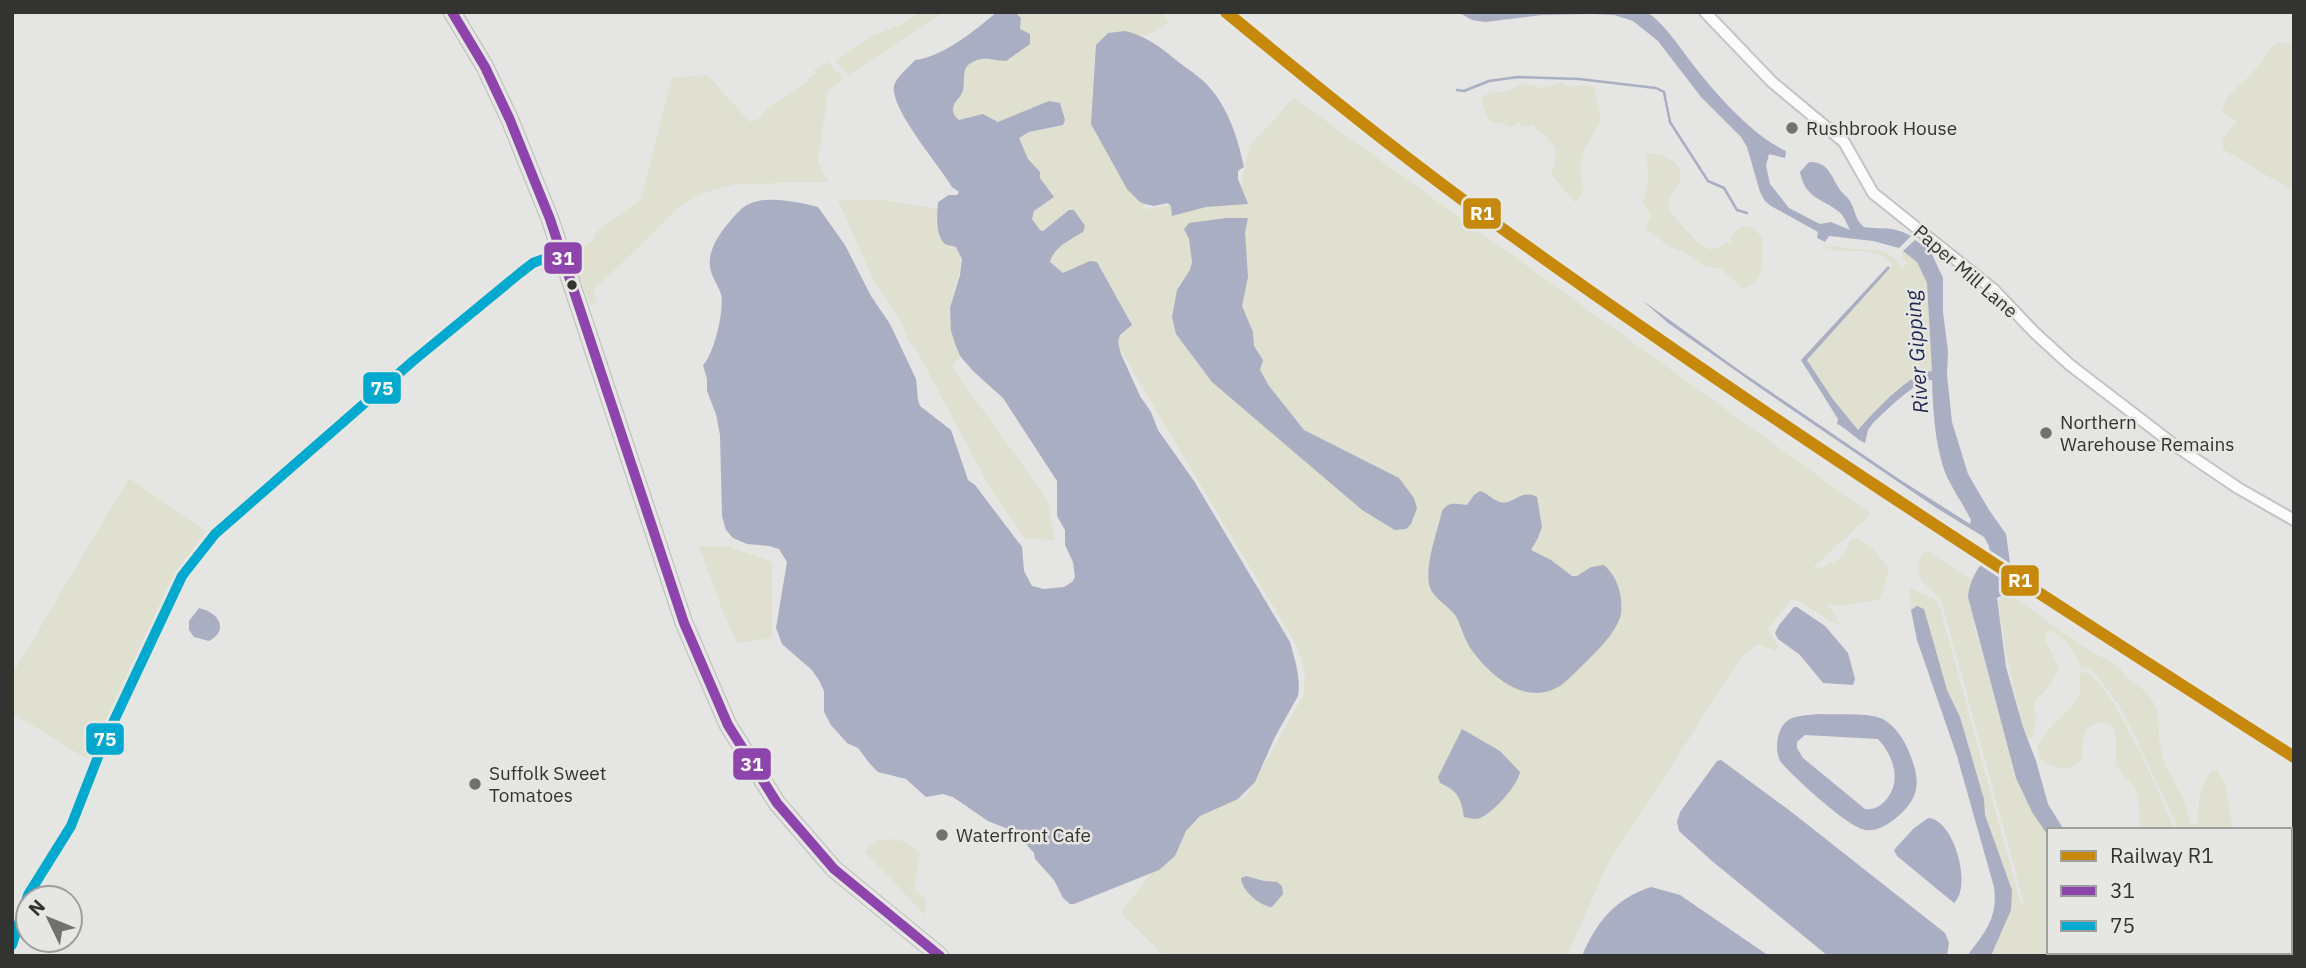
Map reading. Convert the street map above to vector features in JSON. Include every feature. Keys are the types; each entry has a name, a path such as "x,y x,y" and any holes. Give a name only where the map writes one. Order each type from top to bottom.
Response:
{"main road":[{"path":"452,12 485,67 510,120 562,252 684,622 728,725 777,803 834,869 940,956"}],"street":[{"name":"Paper Mill Lane","path":"1705,12 1772,82 1844,142 1873,193 1994,290 2070,365 2173,444 2238,488 2294,520"},
{"path":"12,945 28,895 71,827 103,744 182,576 190,565 215,534 475,308 533,263 562,252"}],"green space":[{"path":"919,12 943,12 849,76 835,61 872,36 900,25"},
{"path":"1015,12 1161,12 1169,22 1094,61 1094,91 1140,202 1145,204 1141,210 1239,193 1250,145 1294,98 1871,514 1812,569 1838,559 1854,537 1872,547 1889,569 1881,599 1842,606 1828,604 1840,624 1796,600 1791,600 1768,629 1778,646 1777,651 1757,644 1743,655 1607,865 1567,956 1163,956 1121,913 1173,844 1212,806 1245,798 1304,694 1305,671 1297,646 1116,341 1131,324 1117,296 1090,261 1063,273 1050,262 1059,248 1083,232 1040,230 1032,218 1033,211 1053,197 1040,178 1040,172 1028,159 1019,138 1029,132 1063,125 1049,101 998,122 988,116 959,120 953,112 953,107 963,92 963,71 967,66 981,59 1002,61 1023,32 1020,29 1022,21"},
{"path":"2275,43 2294,43 2294,192 2223,149 2223,138 2237,121 2222,111 2225,104"},
{"path":"828,62 844,79 828,91 818,162 829,182 735,184 703,193 681,206 593,291 597,303 591,306 567,244 575,249 594,241 593,237 603,226 641,199 672,78 707,75 750,122 760,118 768,107 789,95 817,73 813,71"},
{"path":"1560,83 1569,86 1594,86 1601,121 1583,154 1583,191 1576,203 1551,175 1555,151 1551,142 1532,124 1525,128 1518,123 1509,128 1502,123 1493,123 1487,117 1481,98 1492,91 1500,93 1525,84 1543,88"},
{"path":"1646,153 1666,157 1677,165 1681,177 1671,196 1668,210 1698,243 1711,250 1732,241 1731,237 1740,227 1752,227 1763,238 1761,268 1756,281 1743,288 1721,269 1702,265 1685,252 1668,246 1646,228 1651,215 1643,203 1649,178"},
{"path":"838,200 882,200 938,209 936,220 956,247 960,258 951,315 960,356 952,367 1047,499 1055,540 1025,538 990,488 916,349 909,342 901,321 874,281"},
{"path":"1822,246 1883,251 1902,267 1907,264 1902,255 1903,251 1917,262 1927,283 1932,371 1919,373 1858,430 1832,398 1807,360 1893,264 1878,254 1840,251"},
{"path":"129,478 208,533 180,566 89,760 12,713 12,675"},
{"path":"699,546 727,546 772,562 772,638 737,643"},
{"path":"1926,550 1971,580 1979,564 1987,570 1975,609 1974,624 2016,778 2032,812 2047,834 2047,954 2070,956 1991,956 2012,890 1985,815 1984,799 1960,717 1913,607 1911,610 1909,586 1939,604 2021,904 2024,903 1941,600 1920,578 1918,566"},
{"path":"2002,589 2075,641 2120,668 2125,676 2147,693 2158,714 2159,740 2165,765 2183,798 2191,825 2198,822 2200,794 2213,769 2217,770 2226,787 2233,828 2178,828 2119,706 2096,674 2091,669 2081,668 2070,647 2052,631 2047,632 2045,639 2059,669 2051,684 2034,703 2036,719 2032,738 2027,739 2003,636 1998,601 2003,595"},
{"path":"2084,672 2096,680 2122,717 2174,828 2141,828 2136,791 2116,764 2116,739 2112,726 2099,722 2087,728 2080,761 2070,768 2057,767 2040,759 2037,746 2053,724 2076,702 2080,692 2080,673"},
{"path":"878,840 902,841 920,853 914,890 926,899 925,915 864,851"}],"water":[{"path":"997,12 1015,12 1021,18 1020,29 1030,34 1030,44 1006,61 983,59 968,65 964,73 963,91 953,108 954,114 959,120 983,114 998,122 1049,101 1060,103 1065,120 1063,125 1029,132 1019,138 1028,159 1040,172 1040,178 1054,197 1034,211 1032,219 1043,231 1069,210 1074,210 1085,226 1083,232 1059,248 1050,262 1063,273 1090,261 1097,262 1132,325 1120,335 1118,342 1140,396 1151,412 1158,430 1194,481 1290,642 1299,682 1298,696 1275,737 1255,782 1238,799 1200,816 1186,831 1175,856 1159,870 1074,904 1063,898 1054,880 1017,834 988,821 953,797 943,794 926,797 906,779 878,772 858,748 847,743 831,725 824,712 824,691 820,682 812,670 782,644 776,628 787,562 779,549 747,544 733,538 726,530 722,516 720,435 716,414 707,391 703,365 715,342 720,320 721,294 710,264 714,246 723,230 743,208 756,201 783,200 818,207 845,245 871,296 890,324 916,379 920,406 951,430 968,480 975,485 1022,547 1024,571 1032,586 1044,589 1064,587 1072,582 1075,577 1073,562 1065,545 1065,530 1057,516 1057,481 1003,398 973,371 960,356 956,346 951,331 950,308 962,259 956,247 942,240 937,218 938,202 959,192 952,187 907,123 895,96 895,83 915,60 947,48"},
{"path":"1458,12 1647,12 1667,30 1736,114 1786,151 1785,158 1769,154 1766,166 1770,184 1789,208 1820,224 1831,222 1850,230 1840,213 1814,196 1802,181 1800,172 1809,162 1815,162 1828,170 1864,227 1892,229 1911,236 1899,248 1873,241 1829,236 1825,242 1817,238 1818,232 1771,206 1760,192 1747,147 1741,137 1701,97 1658,41 1633,21 1614,15 1591,14 1542,15 1485,22 1472,20"},
{"path":"1125,31 1158,46 1202,80 1217,97 1228,115 1239,146 1244,167 1238,171 1238,179 1248,204 1206,207 1172,216 1168,203 1154,206 1145,204 1127,189 1091,124 1096,45 1108,33"},
{"path":"1248,218 1245,232 1248,277 1242,306 1253,332 1254,346 1263,360 1260,370 1269,386 1304,430 1399,478 1414,498 1417,508 1411,524 1406,529 1395,530 1362,510 1212,382 1176,334 1172,317 1177,290 1192,262 1189,239 1184,229 1189,223"},
{"path":"1915,240 1930,250 1943,278 1943,312 1952,422 1968,474 2006,534 2011,570 2005,576 2003,595 1997,598 2006,667 2048,804 2063,828 2047,828 2047,834 2032,812 2016,778 1968,597 1975,574 1990,557 1989,546 1984,537 1935,507 1763,390 1668,323 1642,300 1739,370 1970,524 1971,520 1947,477 1940,454 1932,380 1910,390 1885,411 1868,430 1865,443 1837,424 1838,419 1801,360 1888,266 1890,268 1807,360 1832,398 1858,430 1882,404 1913,378 1932,371 1927,283 1917,262 1903,251"},
{"path":"1480,491 1505,503 1526,495 1537,497 1542,527 1531,550 1551,560 1572,576 1577,576 1591,567 1604,565 1618,586 1621,613 1613,632 1567,680 1547,692 1522,691 1510,686 1488,669 1469,646 1456,616 1436,597 1429,585 1429,565 1442,511 1450,504 1467,505"},
{"path":"1917,606 1924,609 1947,690 1960,717 1984,799 1985,815 2012,890 2011,910 1991,956 1967,956 1989,925 1994,908 1994,887 1957,756 1917,640 1911,610"},
{"path":"1794,607 1825,626 1848,653 1855,679 1853,685 1823,683 1800,655 1778,639 1775,633 1779,625"},
{"path":"199,608 212,613 219,622 219,631 209,641 194,637 189,630 189,621"},
{"path":"1815,714 1877,717 1891,725 1902,738 1916,773 1916,790 1908,806 1889,823 1870,830 1854,825 1819,799 1780,761 1777,744 1782,727 1790,719","holes":["1805,735 1878,739 1892,761 1895,777 1894,786 1885,801 1871,809 1865,809 1803,758 1797,748 1797,742"]},
{"path":"1462,729 1500,751 1520,772 1504,798 1478,819 1464,817 1458,796 1440,783 1438,777"},
{"path":"1721,760 1945,933 1949,943 1947,956 1828,956 1712,861 1679,831 1677,822 1680,812 1717,761"},
{"path":"1928,818 1937,821 1945,829 1958,854 1961,882 1954,903 1897,856 1894,850 1913,829"},
{"path":"1246,876 1277,882 1282,886 1283,894 1272,907 1262,904 1252,897 1242,883 1241,878"},
{"path":"1651,887 1680,895 1769,956 1582,956 1594,932 1617,905"}],"waterway":[{"path":"1457,90 1464,91 1489,81 1518,77 1579,79 1656,88 1664,92 1670,122 1708,181 1724,188 1737,210 1747,213"}],"rail line":[{"name":"R1","path":"1226,12 1422,169 1587,289 1887,494 2294,757"}],"transit line":[{"name":"31","path":"452,12 485,67 510,120 550,219 684,623 728,725 777,803 834,869 940,956"},
{"name":"75","path":"12,945 28,895 71,826 103,744 182,576 215,534 413,361 520,273 533,263 562,252"}],"place":[{"name":"Rushbrook House","path":"1792,128"},
{"name":"Northern Warehouse Remains","path":"2046,433"},
{"name":"Suffolk Sweet Tomatoes","path":"475,784"},
{"name":"Waterfront Cafe","path":"942,835"}],"water label":[{"name":"River Gipping","path":"1916,352"}]}
